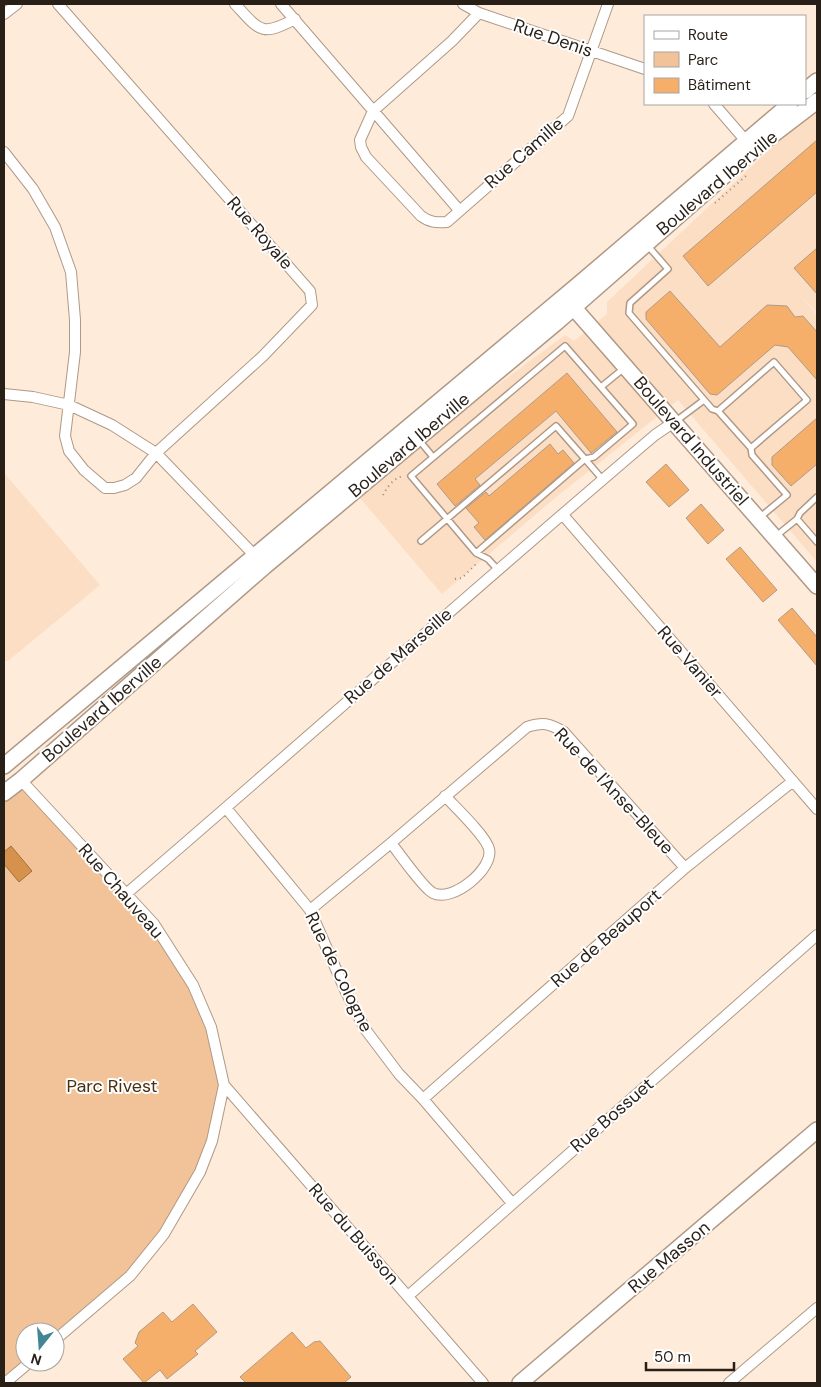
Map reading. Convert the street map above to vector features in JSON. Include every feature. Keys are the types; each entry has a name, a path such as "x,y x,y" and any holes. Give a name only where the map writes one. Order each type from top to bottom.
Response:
{"street":[{"path":"4,14 16,4"},
{"name":"Rue Royale","path":"58,4 310,290 312,305 263,356 156,453"},
{"path":"235,4 258,28 276,29 296,19"},
{"path":"281,4 296,19 459,210"},
{"name":"Rue Denis","path":"463,4 479,12 644,69"},
{"name":"Rue Camille","path":"479,12 452,41 373,111 360,140 366,157 421,216 437,223 447,222 568,116 608,4"},
{"path":"806,90 817,81"},
{"name":"Boulevard Iberville","path":"4,793 21,780 407,426 646,243 758,146 817,101"},
{"path":"715,105 746,141"},
{"name":"Boulevard Iberville","path":"4,766 417,438 746,141 789,105"},
{"path":"4,152 33,188 55,227 71,272 75,320 75,352 64,436 69,451 84,470 105,488 125,486 136,478 156,453"},
{"name":"Boulevard Industriel","path":"569,302 817,586"},
{"path":"4,394 33,397 69,405 112,426 156,453 260,561"},
{"name":"Rue de Marseille","path":"126,894 456,606 655,435 674,422"},
{"name":"Rue Vanier","path":"563,515 817,810"},
{"name":"Rue de l'Anse-Bleue","path":"310,910 527,727 538,723 551,724 564,732 685,868"},
{"name":"Rue Chauveau","path":"21,780 154,924 193,984 210,1027 224,1085 212,1140 200,1172 164,1234 130,1276 65,1331"},
{"name":"Rue de Beauport","path":"423,1099 685,868 793,782"},
{"path":"391,843 433,893 444,896 460,890 483,870 489,855 489,848 481,836 445,796"},
{"name":"Rue de Cologne","path":"226,808 310,910 346,992 365,1029 399,1074 423,1099 512,1203"},
{"name":"Rue Bossuet","path":"408,1296 817,935"},
{"name":"Rue du Buisson","path":"224,1085 483,1383"},
{"name":"Rue Masson","path":"520,1383 817,1130"},
{"path":"729,1383 817,1308"},
{"path":"5,1383 18,1372"}],"lane":[{"path":"646,243 668,269 630,303 629,313 712,409 718,411 751,448 752,455 787,495 758,518"},
{"path":"476,553 584,459 594,457 633,424 565,346 411,476 476,553 488,559 499,570"},
{"path":"718,411 774,362 807,400 751,448"},
{"path":"601,387 626,367"},
{"path":"674,422 704,400"},
{"path":"407,426 433,457"},
{"path":"421,540 556,426 603,480"},
{"path":"776,537 797,519 800,512 817,498"},
{"path":"797,519 817,542"}],"path":[{"path":"383,495 387,487 400,477 411,476"},
{"path":"455,579 462,578 476,566 482,556"}],"shaded area":[{"path":"817,105 817,313 798,293 817,315 817,562 678,400 555,498 442,594 354,491 565,335 574,341 607,314 607,302"},
{"path":"4,473 100,585 8,661 4,661"},
{"path":"11,846 32,871 19,882 4,864 4,852"}],"green space":[{"name":"Parc Rivest","path":"21,780 154,925 193,984 221,1066 220,1106 201,1169 132,1274 65,1332 65,1322 15,1322 15,1372 4,1383 4,793"}],"building":[{"path":"817,140 817,192 708,286 683,256"},
{"path":"817,248 817,294 794,268"},
{"path":"670,291 720,347 767,305 787,306 795,317 803,316 817,332 817,380 788,347 775,345 717,395 710,394 646,319 646,312"},
{"path":"567,373 617,432 591,453 556,411 475,479 480,485 455,506 437,484"},
{"path":"817,418 817,464 791,486 772,465 772,457"},
{"path":"550,444 558,454 563,450 574,463 485,540 474,527 479,523 466,508 486,492 489,496"},
{"path":"666,464 689,490 669,507 646,482"},
{"path":"701,504 724,530 708,544 686,518"},
{"path":"740,547 777,590 763,602 726,559"},
{"path":"792,608 817,637 817,666 778,620"},
{"path":"193,1304 217,1332 195,1351 198,1354 167,1379 160,1370 144,1383 123,1359 138,1346 135,1343 139,1332 163,1312 172,1322"},
{"path":"292,1332 306,1348 314,1342 320,1341 351,1377 344,1383 246,1383 240,1377"}]}
